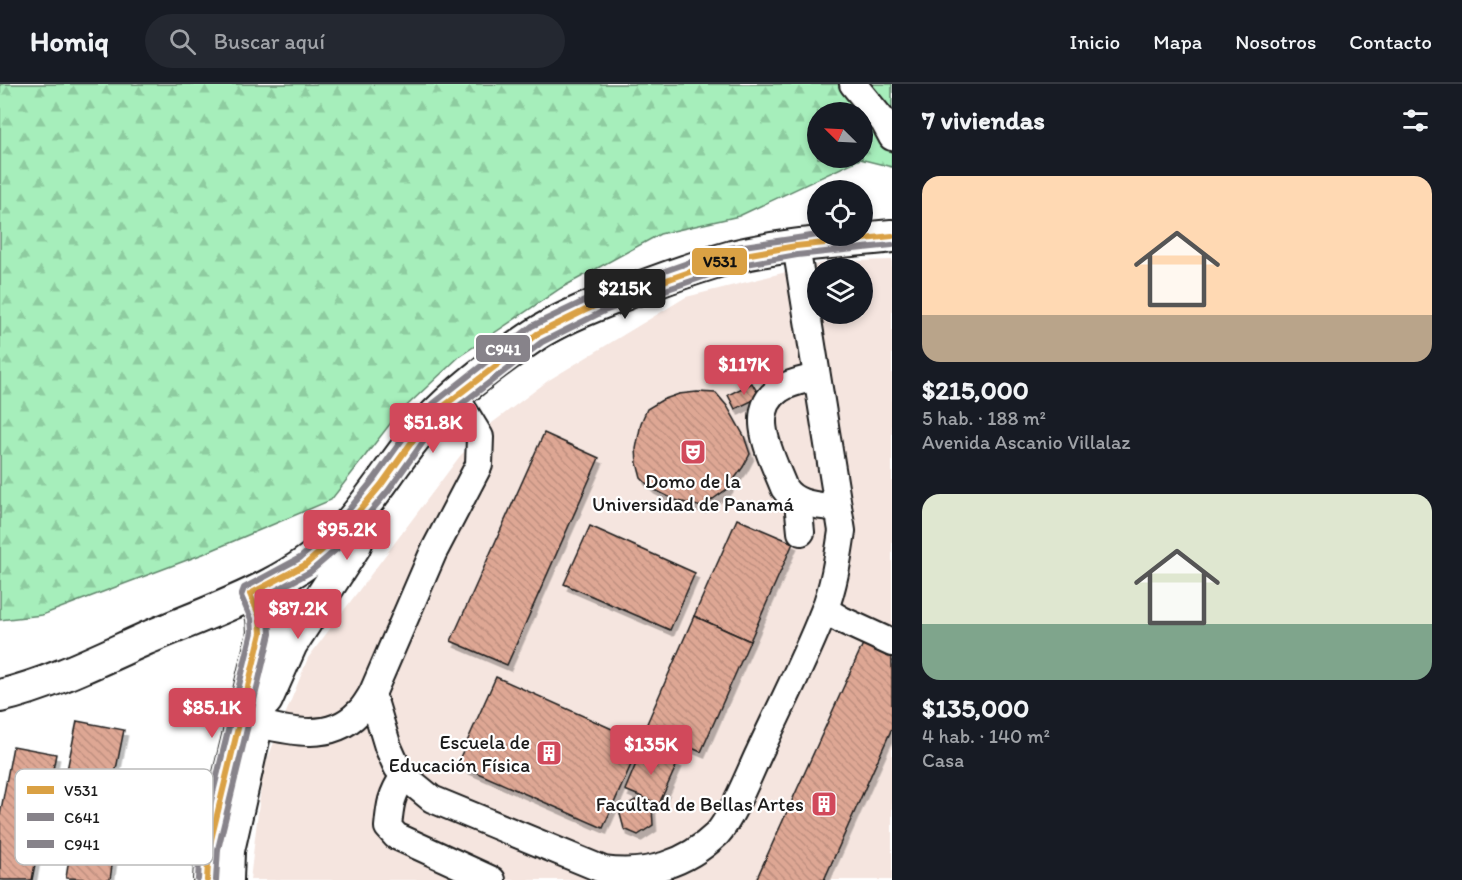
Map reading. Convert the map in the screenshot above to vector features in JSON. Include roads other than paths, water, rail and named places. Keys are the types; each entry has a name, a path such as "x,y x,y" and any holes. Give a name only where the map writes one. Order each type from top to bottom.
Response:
{"main road":[{"path":"0,696 52,680 259,590 305,565 339,535 381,485 416,436 440,410 537,334 600,303 733,257 796,246 892,236"},
{"path":"262,712 291,644 354,547 381,485"}],"street":[{"path":"853,84 884,122 892,137"},
{"path":"372,694 388,747 397,767 404,776 432,799 604,870 622,876 659,868 688,857 718,832 738,799 825,610 837,568 842,531 796,246"},
{"path":"816,377 780,388 771,398 764,412 762,427 789,496 798,502 838,508"},
{"path":"262,712 285,730 323,733 346,724 359,713 372,694 433,553 479,465 480,437 456,396"},
{"path":"798,502 801,532"},
{"path":"230,880 231,851 277,633 278,612 259,590"},
{"path":"213,828 261,633 259,590"},
{"path":"825,610 892,643"},
{"path":"404,776 391,799 388,827 396,836 492,880"},
{"path":"207,865 207,880"}],"place":[{"name":"Domo de la Universidad de Panamá","path":"693,452"},
{"name":"Escuela de Educación Física","path":"549,753"},
{"name":"Facultad de Bellas Artes","path":"824,804"}]}
